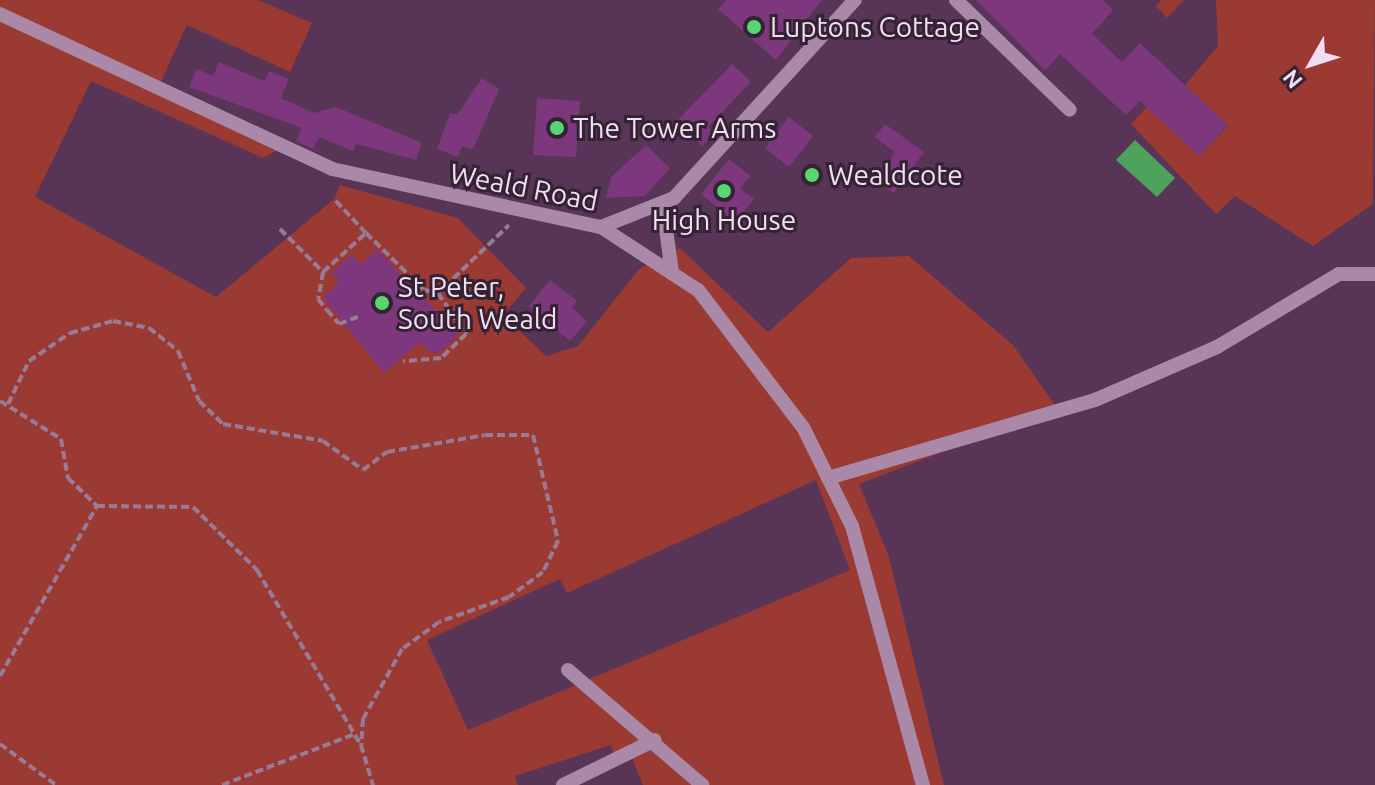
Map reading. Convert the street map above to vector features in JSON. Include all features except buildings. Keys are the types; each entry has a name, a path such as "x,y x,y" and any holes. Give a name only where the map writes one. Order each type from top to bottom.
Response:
{"street":[{"path":"601,227 663,207 855,0"},
{"path":"956,0 1070,110"},
{"name":"Weald Road","path":"0,14 332,169 521,213 601,227 699,291 804,429 828,478 869,577 923,785"},
{"path":"663,207 672,273"},
{"path":"828,478 1095,400 1217,347 1339,274 1375,274"},
{"path":"568,670 655,740 702,785"},
{"path":"563,785 655,740"}],"path":[{"path":"334,199 424,290 437,294 466,334 441,358 403,361"},
{"path":"437,294 521,213"},
{"path":"280,229 323,272"},
{"path":"360,316 339,324 318,299 323,272 366,233"},
{"path":"8,404 29,361 70,333 113,321 149,328 178,351 199,401 223,424 323,441 363,470 387,452 485,435 533,435 558,541 543,572 509,597 439,622 402,649 363,719 361,745"},
{"path":"0,401 61,439 68,478 97,506 193,507 257,570 361,745 373,785"},
{"path":"0,676 97,506"},
{"path":"222,785 355,734"},
{"path":"0,744 56,785"}],"shaded area":[{"path":"0,0 258,0 312,23 290,72 187,25 158,88 284,147 263,158 91,81 35,197 216,297 334,199 340,185 458,218 526,288 503,315 546,356 578,346 639,269 680,248 768,332 851,258 909,256 1013,345 1057,408 859,484 889,557 944,785 643,785 632,759 615,757 611,745 515,776 518,785 0,785","holes":["816,480 850,570 468,730 427,640 560,579 567,593"]},
{"path":"1161,0 1184,0 1167,18 1156,6"},
{"path":"1216,0 1375,0 1373,204 1313,246 1235,196 1216,214 1131,124 1147,107 1199,156 1228,126 1185,85 1218,46"},
{"path":"1135,140 1175,178 1157,197 1116,160"}],"place":[{"name":"Luptons Cottage","path":"754,27"},
{"name":"The Tower Arms","path":"557,128"},
{"name":"Wealdcote","path":"812,175"},
{"name":"High House","path":"724,191"},
{"name":"St Peter, South Weald","path":"382,303"}]}
